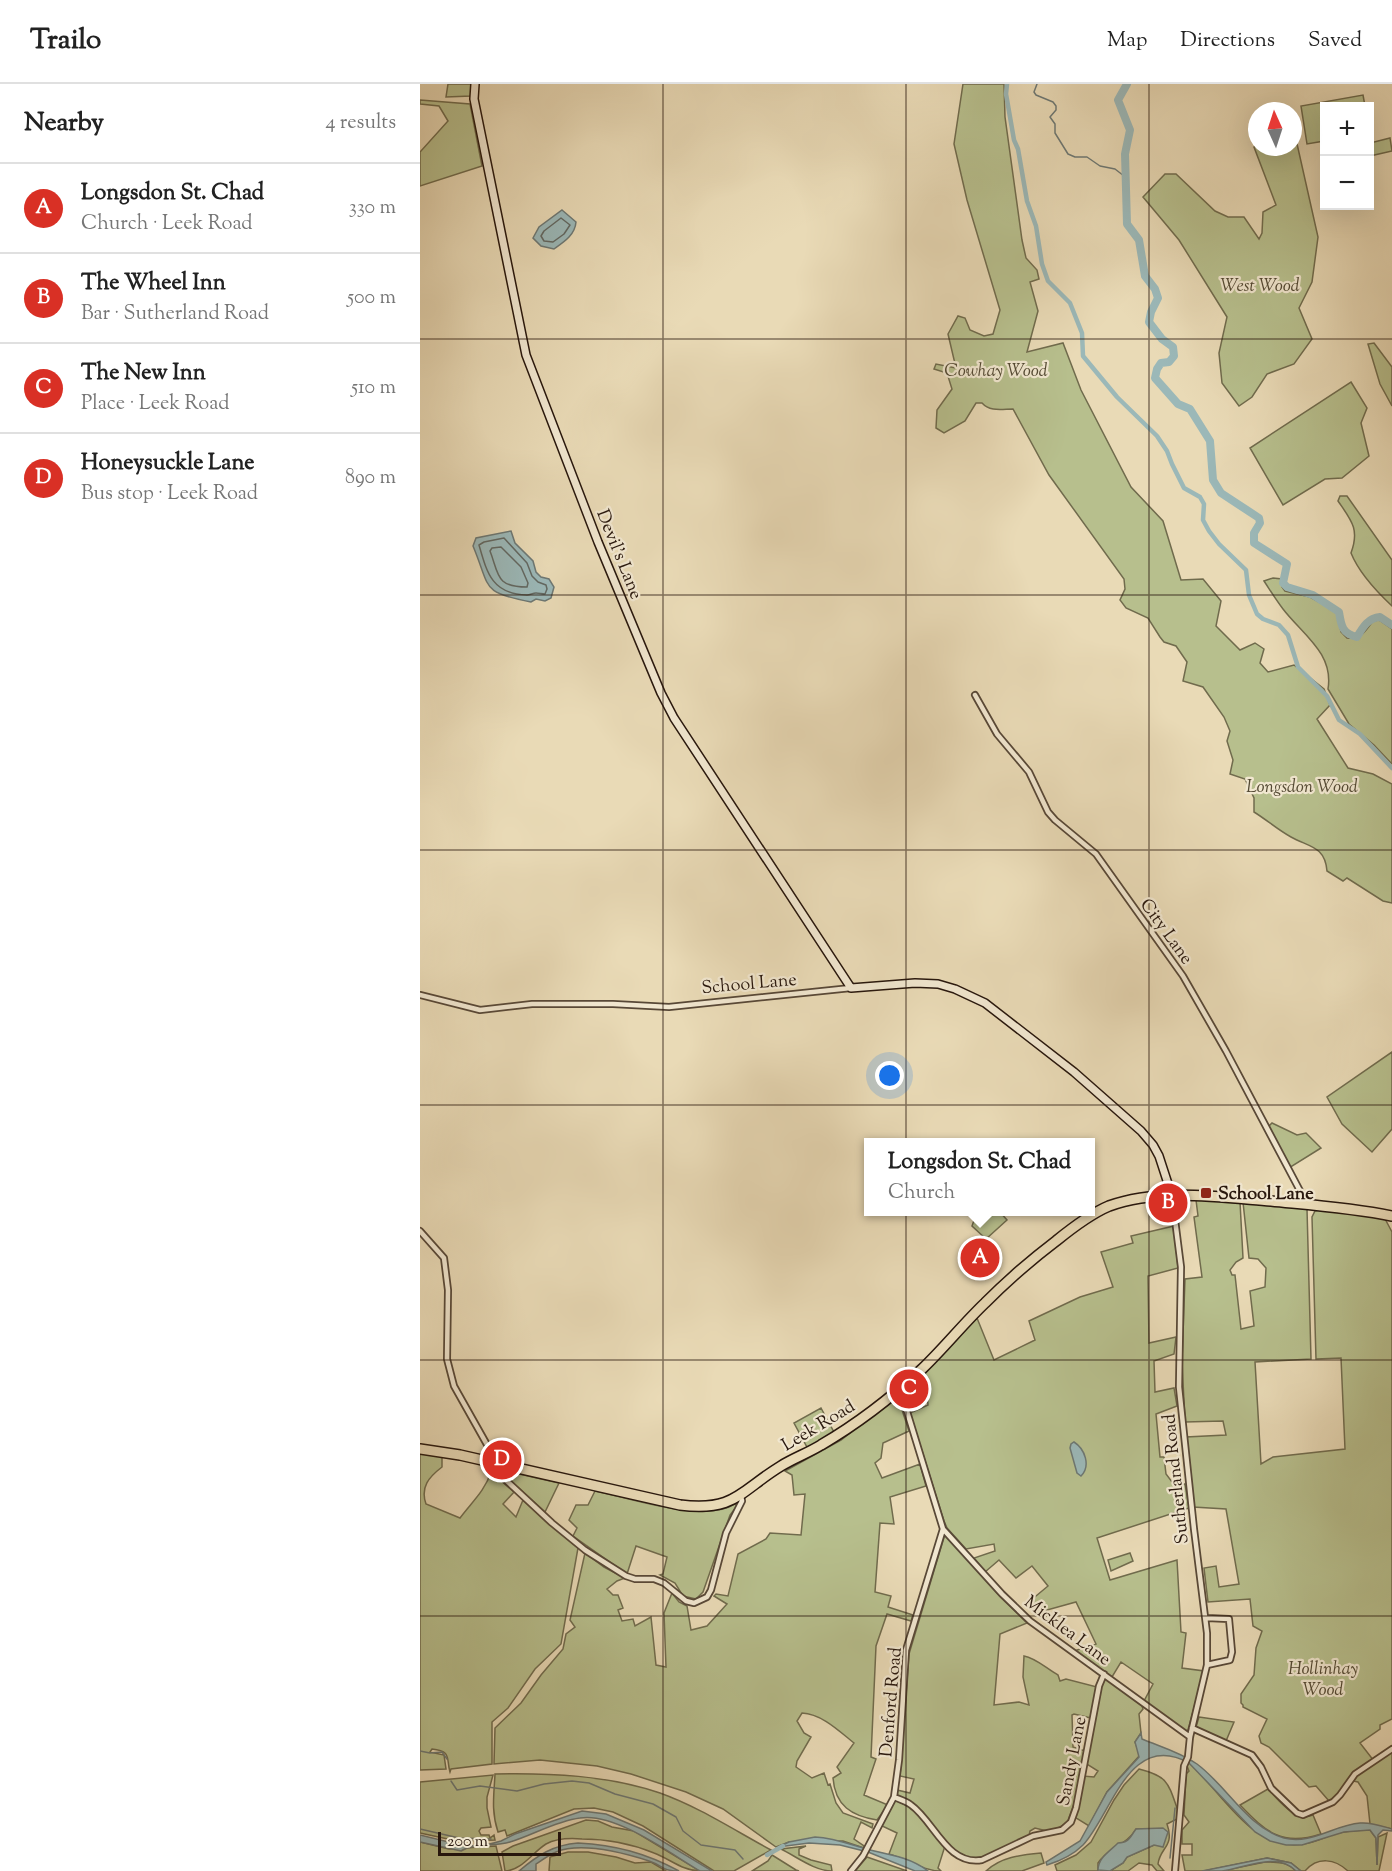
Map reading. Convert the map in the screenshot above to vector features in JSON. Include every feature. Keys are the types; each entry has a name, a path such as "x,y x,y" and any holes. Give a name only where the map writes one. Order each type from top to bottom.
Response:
{"highway":[{"name":"Leek Road","path":"1095,1213 1120,1203 1172,1196 1220,1197 1308,1205 1392,1216"},
{"name":"Leek Road","path":"420,1449 460,1455 686,1505 720,1504 741,1496 782,1466 843,1432 896,1392 1040,1253 1091,1216"}],"street":[{"name":"Devil's Lane","path":"475,84 474,99 526,355 598,542 647,660 674,718 851,988"},
{"name":"City Lane","path":"975,695 998,734 1029,772 1048,812 1096,854 1183,976 1308,1205"},
{"name":"School Lane","path":"420,995 480,1010 532,1004 669,1007 851,988 915,983 938,984 985,1003 1074,1072 1141,1131 1159,1156 1172,1196"},
{"name":"Sutherland Road","path":"1172,1196 1181,1267 1179,1387 1194,1529 1207,1618 1207,1665 1185,1764 1175,1871"},
{"path":"420,1231 444,1258 448,1290 447,1359 454,1386 490,1450 496,1471 552,1523 585,1550 626,1576 635,1579 654,1579 664,1583 686,1601 694,1603 707,1597 711,1590 726,1533 742,1501 741,1496"},
{"path":"896,1392 902,1397 905,1405 943,1529"},
{"name":"Micklea Lane","path":"943,1529 1030,1621 1190,1737"},
{"name":"Denford Road","path":"851,1871 864,1854 894,1797 899,1760 906,1650 943,1529"},
{"path":"1207,1618 1229,1619 1232,1652 1230,1660 1207,1665"},
{"name":"Sandy Lane","path":"894,1797 912,1805 950,1849 964,1859 973,1861 982,1860 1034,1836 1062,1830 1071,1822 1076,1808 1099,1686 1104,1674"},
{"path":"1192,1728 1252,1755 1262,1767 1271,1788 1297,1813 1303,1815 1333,1802 1355,1774 1392,1749"}],"green space":[{"path":"448,84 472,84 471,96 446,97"},
{"name":"Longsdon Wood","path":"963,84 1004,84 1005,117 1022,240 1026,258 1037,270 1039,279 1030,282 1038,311 1027,352 1063,343 1081,390 1131,487 1163,521 1181,580 1203,579 1221,601 1216,626 1240,650 1255,643 1264,649 1260,663 1268,672 1294,665 1324,689 1330,705 1317,719 1348,768 1373,774 1392,784 1392,903 1383,901 1347,878 1343,881 1327,871 1323,857 1315,848 1286,834 1254,812 1254,798 1245,779 1230,774 1233,760 1227,741 1230,731 1224,717 1203,687 1183,681 1187,662 1176,646 1164,642 1148,618 1126,608 1120,600 1125,589 1124,579 1049,475 1013,409 992,409 982,403 976,403 965,421 944,433 936,428 937,410 952,389 947,373 934,369 936,364 956,368 948,334 958,316 965,318 970,330 984,336 993,334 1000,310 967,200 954,144"},
{"path":"1363,95 1364,102 1324,102"},
{"path":"420,100 470,104 482,166 420,186 420,152 448,121 439,106 420,104"},
{"path":"1320,103 1320,142 1307,144 1302,106"},
{"path":"1390,138 1392,151 1374,155 1374,142"},
{"name":"West Wood","path":"1257,156 1300,156 1318,237 1312,282 1299,308 1312,339 1294,364 1267,374 1252,397 1239,406 1222,383 1219,353 1227,317 1179,240 1143,197 1165,174 1176,174 1215,211 1228,217 1244,217 1259,239 1262,233 1263,212 1276,205"},
{"path":"1374,343 1392,367 1392,406 1380,384 1368,344"},
{"path":"1351,382 1367,408 1361,423 1369,456 1342,478 1325,479 1283,505 1250,448"},
{"path":"1340,496 1347,496 1392,560 1392,606 1368,581 1354,560 1351,553 1355,537 1353,525 1338,501"},
{"path":"1273,578 1282,579 1282,587 1285,591 1310,597 1337,612 1341,632 1347,638 1356,638 1373,621 1379,620 1392,629 1392,764 1349,724 1328,689 1329,676 1321,654 1283,609 1264,581"},
{"path":"1392,1052 1392,1129 1372,1152 1342,1124 1327,1097"},
{"path":"1272,1123 1297,1135 1306,1133 1321,1148 1289,1168 1268,1127"},
{"name":"Hollinhay Wood","path":"1196,1200 1240,1202 1243,1258 1236,1262 1230,1270 1232,1275 1235,1275 1241,1329 1254,1326 1250,1291 1265,1287 1266,1268 1258,1259 1249,1258 1243,1202 1307,1209 1311,1359 1255,1362 1261,1464 1273,1457 1345,1449 1341,1358 1316,1359 1312,1217 1315,1211 1384,1217 1392,1232 1392,1719 1380,1725 1380,1729 1360,1743 1374,1761 1353,1772 1338,1794 1329,1801 1316,1786 1309,1787 1269,1747 1261,1743 1259,1736 1267,1719 1243,1707 1241,1703 1241,1694 1254,1675 1256,1648 1262,1631 1253,1626 1250,1599 1208,1602 1204,1568 1216,1566 1219,1587 1239,1584 1226,1509 1193,1507 1186,1437 1226,1435 1223,1421 1185,1422 1182,1361 1185,1279 1202,1277 1194,1217 1198,1216"},
{"path":"976,1216 1004,1216 1007,1220 986,1239 972,1226"},
{"path":"1174,1226 1178,1268 1148,1276 1149,1343 1176,1337 1174,1354 1154,1361 1155,1392 1174,1388 1177,1406 1156,1414 1160,1457 1164,1457 1166,1474 1175,1486 1185,1484 1189,1508 1097,1538 1110,1580 1177,1560 1181,1632 1186,1633 1182,1668 1204,1671 1186,1731 1144,1701 1153,1684 1121,1662 1112,1677 1074,1651 1096,1644 1076,1602 1040,1612 1030,1601 1048,1586 1032,1566 1016,1578 999,1560 985,1572 974,1558 995,1551 994,1544 966,1549 947,1528 910,1413 928,1405 926,1384 921,1376 977,1318 994,1360 1035,1340 1029,1321 1080,1297 1113,1287 1101,1252 1133,1243 1131,1236"},
{"path":"898,1398 909,1431 883,1443 881,1458 875,1463 882,1478 920,1464 926,1486 890,1497 894,1524 880,1523 875,1592 891,1596 888,1607 913,1615 911,1621 887,1614 876,1646 871,1757 876,1759 864,1795 888,1805 877,1820 860,1816 846,1808 834,1788 833,1778 841,1773 837,1767 854,1743 816,1716 802,1713 797,1721 804,1733 811,1737 796,1767 812,1778 824,1773 836,1803 843,1813 873,1824 872,1828 861,1822 854,1839 864,1848 843,1841 789,1842 776,1847 723,1809 686,1792 631,1774 597,1766 540,1760 494,1764 495,1728 521,1703 563,1649 566,1634 575,1627 570,1620 585,1553 604,1567 625,1578 607,1589 613,1595 618,1595 623,1608 618,1610 622,1621 633,1619 635,1626 651,1617 656,1665 666,1667 664,1613 672,1593 679,1602 687,1606 691,1630 707,1626 727,1604 714,1596 716,1594 728,1596 738,1554 766,1539 770,1533 801,1535 805,1494 794,1495 792,1475 785,1471 841,1440 893,1399"},
{"path":"821,1408 835,1434 808,1449 794,1423"},
{"path":"420,1453 442,1456 442,1467 425,1487 426,1504 460,1518 481,1491 491,1472 514,1492 503,1504 516,1517 523,1500 578,1548 561,1644 535,1669 508,1708 492,1722 492,1764 451,1769 450,1772 445,1753 432,1749 430,1752 444,1755 446,1769 420,1770"},
{"path":"502,1470 559,1483 545,1512 501,1472"},
{"path":"595,1491 687,1511 722,1509 735,1504 737,1506 730,1515 703,1592 696,1599 683,1596 675,1583 660,1575 663,1574 667,1557 636,1546 627,1574 573,1536 577,1528 569,1520 576,1505 588,1505"},
{"path":"945,1534 1027,1623 1000,1634 994,1705 1019,1702 1029,1705 1023,1677 1024,1656 1037,1661 1058,1675 1060,1681 1066,1679 1097,1687 1091,1718 1072,1715 1073,1747 1085,1751 1074,1804 1067,1823 1051,1832 1035,1828 1030,1831 1029,1836 1009,1846 986,1856 972,1859 958,1854 923,1816 896,1797 897,1790 910,1793 914,1779 900,1776 909,1654"},
{"path":"1130,1553 1133,1561 1111,1571 1108,1560"},
{"path":"1105,1678 1142,1706 1143,1709 1139,1714 1141,1733 1135,1742 1140,1755 1107,1792 1089,1826 1076,1818 1083,1776 1094,1777 1098,1771 1085,1763 1100,1688"},
{"path":"1199,1717 1234,1722 1226,1741 1196,1727"},
{"path":"1392,1751 1392,1829 1370,1824 1367,1796 1358,1782 1353,1781 1355,1775"},
{"path":"1188,1762 1239,1817 1268,1839 1285,1844 1303,1844 1338,1833 1370,1830 1376,1838 1377,1865 1378,1837 1387,1833 1379,1871 1348,1871 1338,1864 1321,1861 1301,1871 1291,1863 1267,1858 1204,1871 1185,1871 1182,1855 1192,1855 1192,1844 1182,1844 1182,1830 1189,1822 1184,1815"},
{"path":"1139,1769 1155,1774 1165,1781 1177,1808 1180,1808 1177,1819 1167,1824 1169,1838 1158,1864 1164,1871 1157,1871 1152,1865 1139,1863 1128,1871 1110,1871 1123,1863 1127,1857 1154,1845 1149,1829 1136,1829 1128,1839 1102,1858 1098,1863 1098,1871 1057,1871 1055,1865 1076,1855 1091,1842 1114,1800"},
{"path":"495,1774 578,1776 640,1787 689,1805 771,1850 734,1871 714,1871 643,1826 613,1812 594,1808 574,1809 507,1836 505,1830 498,1832 494,1817"},
{"path":"493,1775 487,1797 491,1827 481,1828 479,1831 481,1835 489,1835 490,1838 494,1835 495,1840 457,1841 420,1833 420,1782"},
{"path":"1268,1789 1294,1813 1300,1816 1313,1815 1321,1834 1307,1838 1285,1838 1258,1823 1240,1805"},
{"path":"895,1800 912,1808 945,1846 938,1868 941,1871 928,1869 889,1854 897,1833 880,1825"},
{"path":"586,1820 634,1831 700,1871 682,1867 654,1853 628,1845 600,1840 573,1839 550,1842 541,1847 522,1865 505,1871 502,1852"},
{"path":"420,1842 449,1849 496,1846 502,1871 420,1871"},
{"path":"806,1846 799,1849 799,1855 831,1865 832,1871 813,1866 781,1849"},
{"path":"568,1852 588,1852 635,1863 651,1862 666,1871 549,1871 550,1857"},
{"path":"1041,1853 1044,1863 1022,1871 986,1871 1004,1860"},
{"path":"772,1855 799,1871 752,1871 768,1861"},
{"path":"867,1857 907,1871 855,1871"},
{"path":"1265,1862 1286,1864 1296,1871 1221,1871"}],"water":[{"path":"562,210 576,222 574,231 554,249 541,246 533,238 539,227"},
{"path":"511,531 515,543 533,561 536,572 541,577 549,579 554,587 551,598 545,601 536,599 531,602 503,595 495,591 486,580 473,546 476,538"},
{"path":"1074,1442 1084,1453 1086,1467 1081,1476 1077,1473 1070,1448"},
{"path":"1141,1733 1142,1739 1197,1764 1248,1816 1271,1833 1284,1838 1304,1839 1360,1823 1392,1829 1392,1831 1383,1830 1378,1835 1377,1865 1376,1838 1370,1830 1344,1832 1302,1845 1286,1845 1270,1841 1255,1832 1189,1763 1168,1756 1151,1758 1137,1766 1124,1780 1083,1845 1057,1862 1047,1865 1046,1862 1080,1841 1107,1792 1139,1757 1135,1742"},
{"path":"582,1811 606,1814 644,1830 712,1871 700,1871 659,1845 626,1828 594,1818 571,1820 510,1842 472,1847 461,1851 420,1842 420,1835 465,1846 486,1845"},
{"path":"1163,1828 1168,1832 1163,1847 1154,1845 1127,1857 1123,1863 1110,1871 1098,1870 1105,1855 1118,1843 1127,1841 1136,1829"},
{"path":"815,1837 898,1857 914,1862 928,1871 915,1871 868,1852 840,1845 809,1843 778,1847 789,1842"},
{"path":"578,1843 630,1851 679,1871 669,1870 649,1861 615,1852 578,1848 556,1852 536,1864 536,1871 519,1871 546,1852"},
{"path":"1267,1858 1291,1863 1301,1871 1296,1871 1280,1862 1270,1861 1222,1871 1202,1871"}],"waterway":[{"path":"1007,84 1006,94 1014,140 1018,149 1027,201 1036,226 1042,264 1048,281 1070,303 1082,333 1083,356 1117,397 1157,436 1167,451 1184,488 1200,497 1204,504 1203,520 1209,531 1246,570 1249,595 1257,614 1279,625 1288,635 1298,667 1327,696 1339,720 1360,734 1392,768"},
{"path":"1037,84 1034,92 1036,95 1053,102 1056,106 1056,110 1050,117 1055,124 1055,133 1068,154 1075,157 1087,157 1100,166 1115,169 1124,176"},
{"path":"1127,84 1118,100 1130,130 1125,154 1127,224 1139,240 1145,276 1155,289 1158,298 1149,322 1162,339 1173,347 1174,356 1169,362 1161,363 1155,378 1178,404 1190,409 1210,441 1213,480 1221,493 1259,518 1260,523 1254,533 1254,543 1287,564 1283,583 1287,587 1313,595 1339,612 1343,628 1352,636 1357,637 1372,619 1380,617 1392,625"},
{"path":"420,1751 442,1752 447,1759"},
{"path":"451,1781 457,1790 480,1786 517,1791 544,1784 572,1781 589,1783 615,1794 653,1804 676,1817 683,1831 701,1845 735,1850 743,1859"},
{"path":"1170,1858 1175,1808"},
{"path":"420,1829 459,1838 491,1839"},
{"path":"767,1855 783,1846"}],"place":[{"name":"School Lane","path":"1206,1193"},
{"name":"The Wheel Inn","path":"1168,1203"},
{"name":"Longsdon St. Chad","path":"980,1258"},
{"name":"The New Inn","path":"909,1389"},
{"name":"Honeysuckle Lane","path":"502,1460"}],"park label":[{"name":"Cowhay Wood","path":"996,370"}]}
